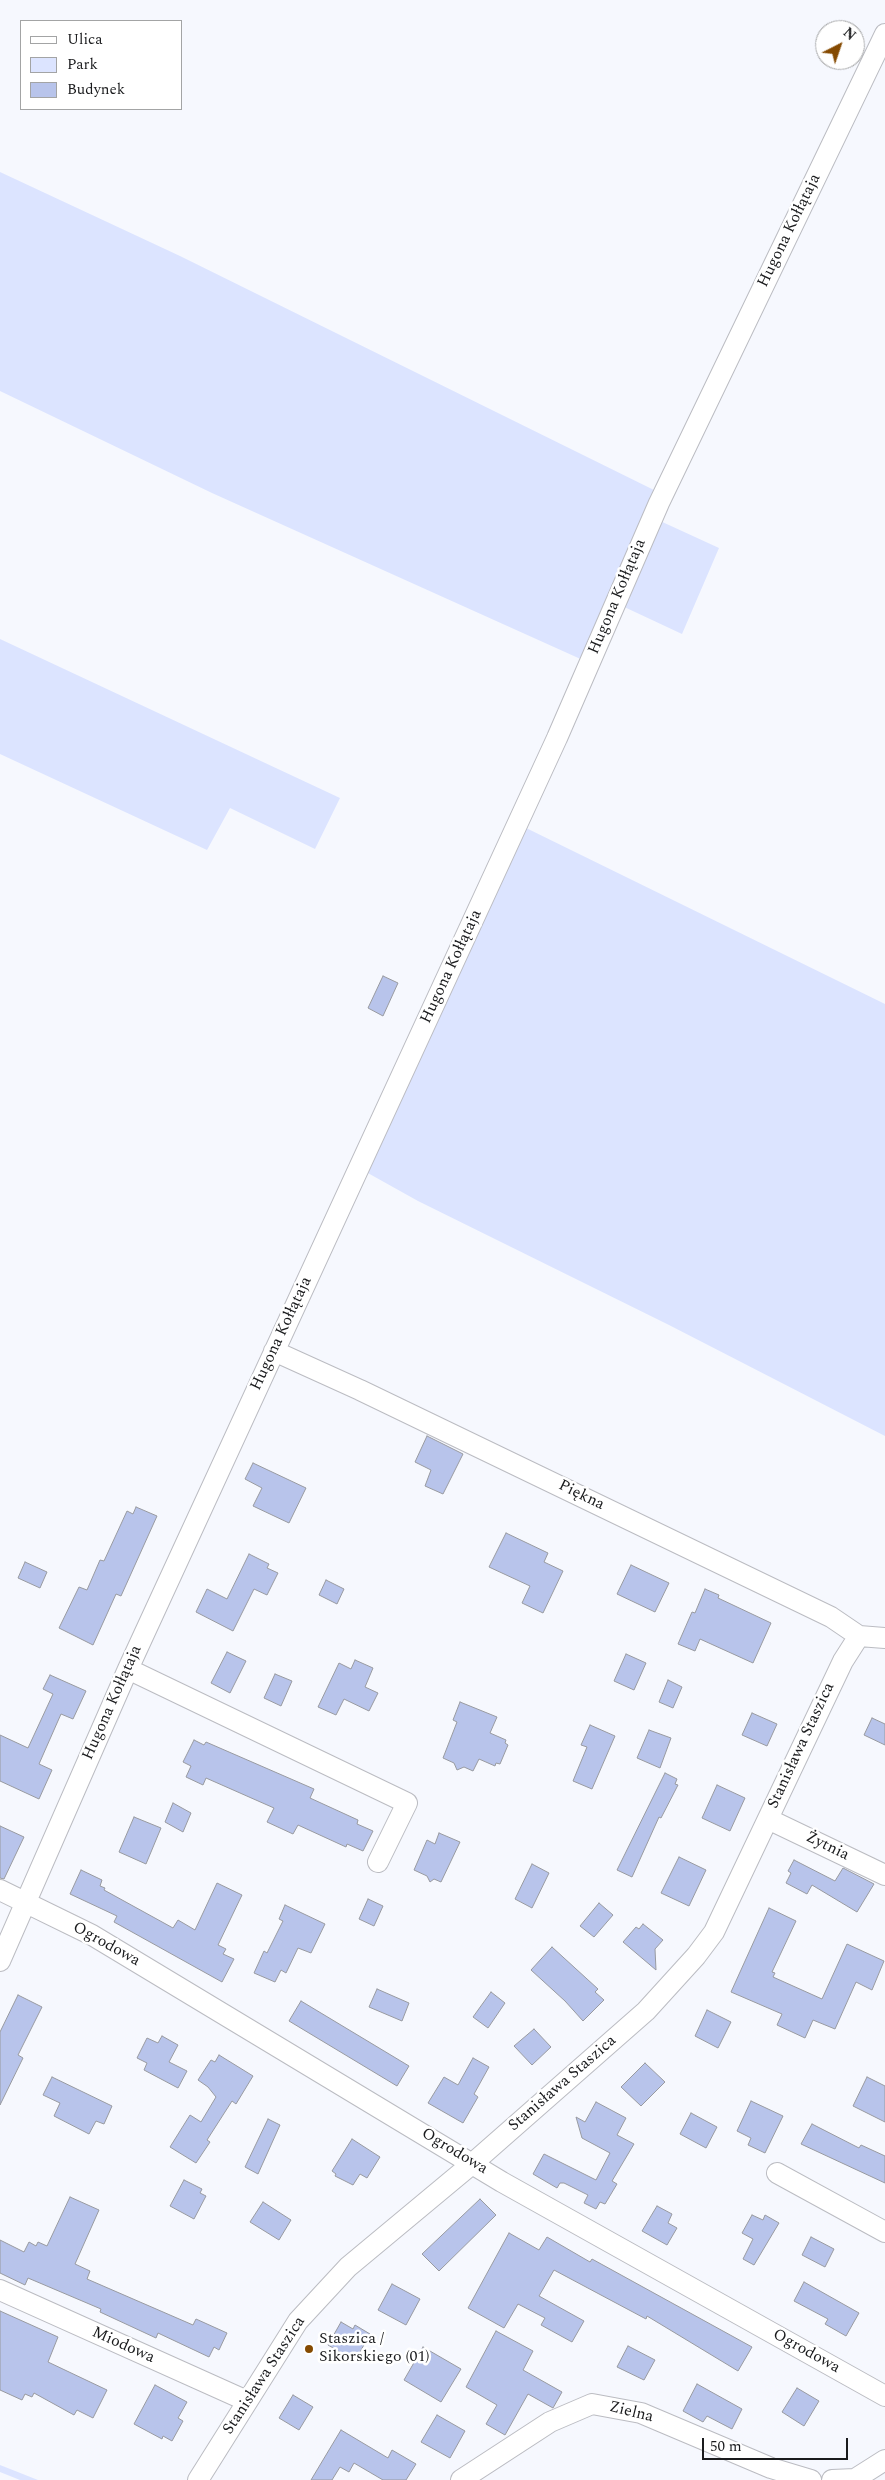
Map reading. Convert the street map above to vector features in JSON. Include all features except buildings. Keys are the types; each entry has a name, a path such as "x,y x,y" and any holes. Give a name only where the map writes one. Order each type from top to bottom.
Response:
{"street":[{"name":"Hugona Kołłątaja","path":"0,1961 128,1669 557,738 659,503 885,34"},
{"name":"Piękna","path":"274,1351 360,1390 831,1617 859,1636 885,1638"},
{"name":"Stanisława Staszica","path":"198,2480 298,2321 348,2267 473,2163 646,2011 696,1956 714,1932 843,1661 859,1636"},
{"path":"128,1669 407,1803 378,1862"},
{"name":"Żytnia","path":"768,1819 885,1876"},
{"path":"0,1890 27,1903"},
{"name":"Ogrodowa","path":"27,1903 92,1936 502,2182 885,2396"},
{"path":"777,2173 885,2232"},
{"name":"Miodowa","path":"0,2290 246,2401"},
{"name":"Zielna","path":"461,2480 550,2422 592,2404 641,2412 771,2468 811,2480"},
{"path":"832,2480 855,2479 885,2460"}],"green space":[{"path":"0,172 180,256 658,492 585,661 212,493 0,391"},
{"path":"658,520 719,548 682,634 620,605"},
{"path":"0,639 340,798 315,849 230,808 207,850 0,754"},
{"path":"522,826 885,1004 885,1436 669,1325 418,1201 366,1172"},
{"path":"0,2465 38,2480 20,2480 0,2472"}],"place":[{"name":"Staszica / Sikorskiego (01)","path":"309,2349"}]}
